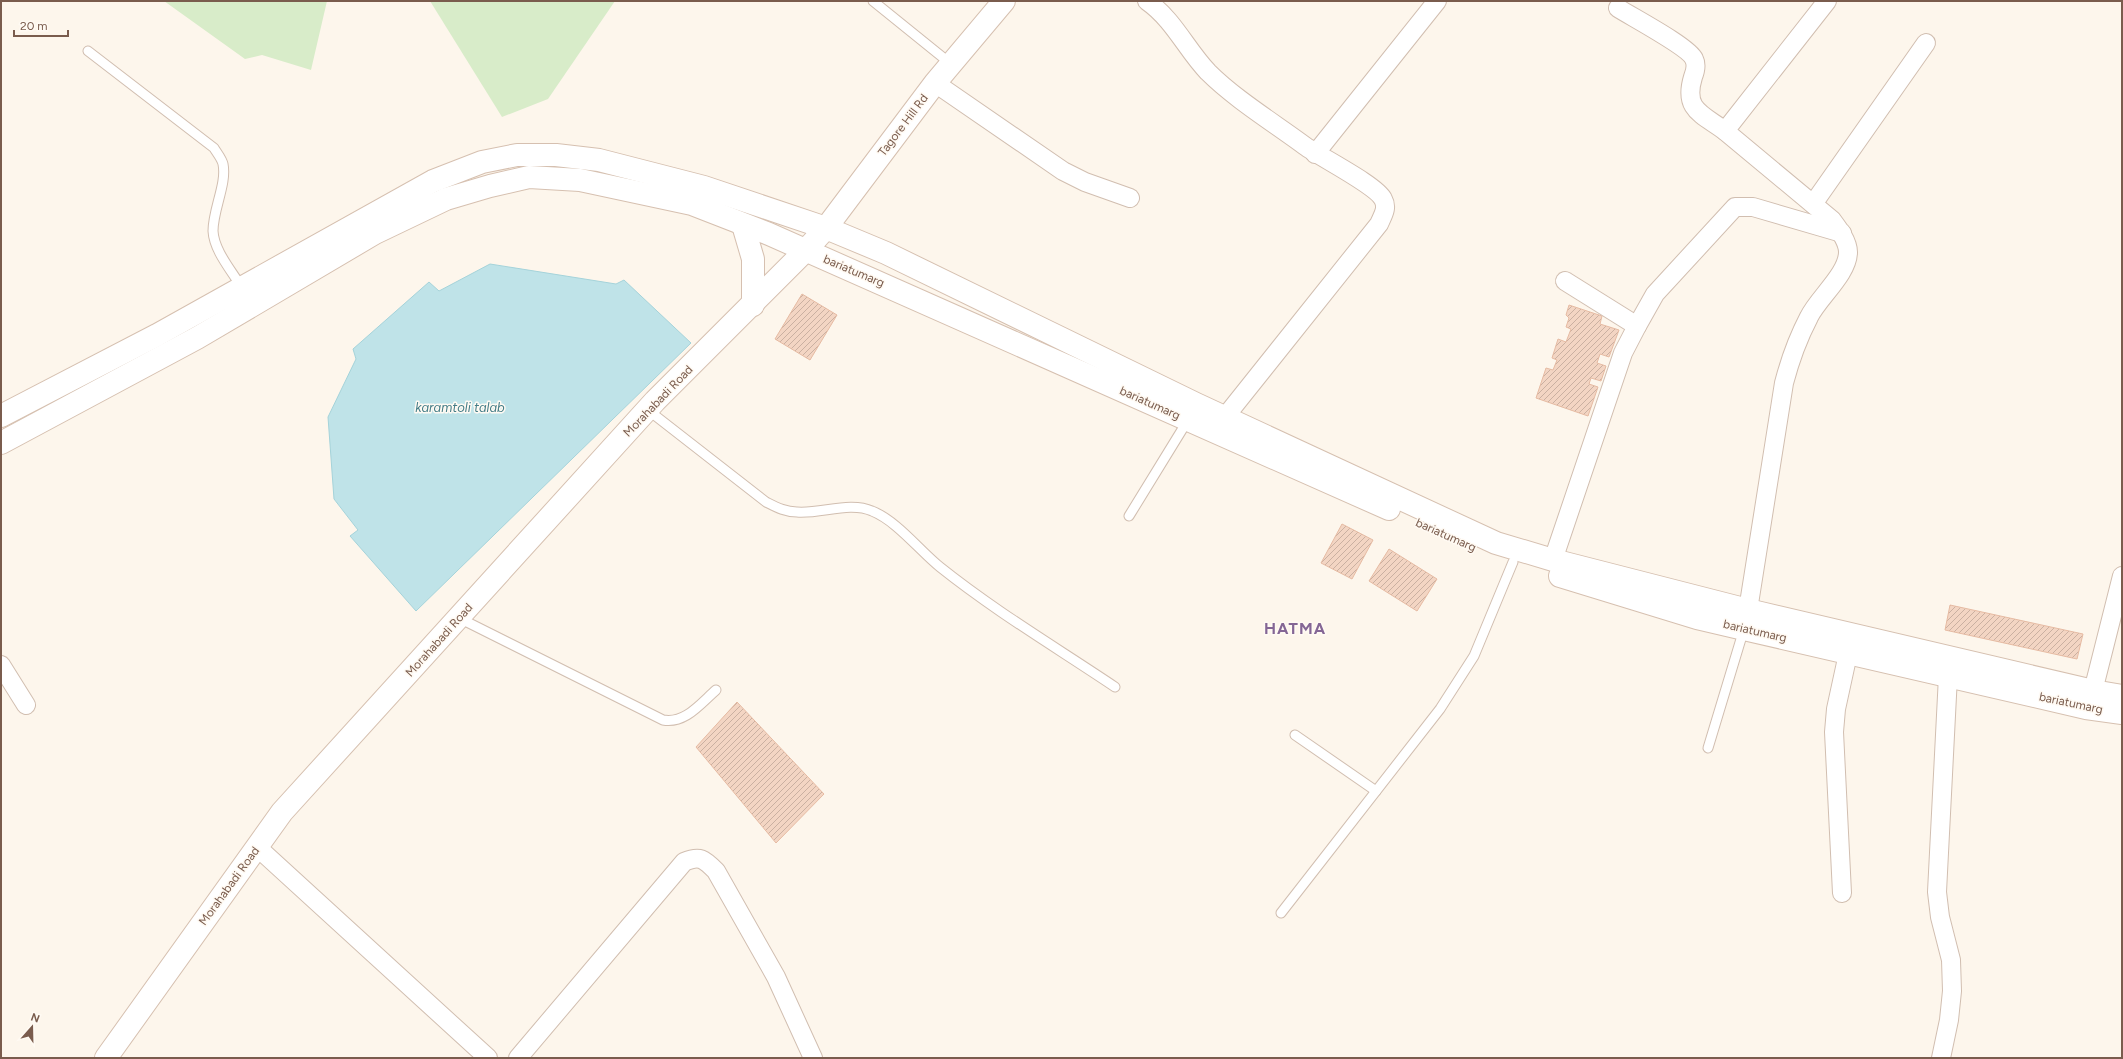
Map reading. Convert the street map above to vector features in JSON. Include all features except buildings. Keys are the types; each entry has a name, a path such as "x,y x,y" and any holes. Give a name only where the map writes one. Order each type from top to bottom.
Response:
{"main road":[{"name":"Tagore Hill Rd","path":"806,250 826,228 935,83 952,65 1004,1"},
{"name":"bariatumarg","path":"1,416 156,335 242,288 399,198 432,181 482,162 517,155 556,155 599,160 704,187 826,228 886,253 1225,417 1496,543 1746,620 1850,643 2122,696"},
{"name":"bariatumarg","path":"1,443 197,338 375,234 446,199 490,186 529,177 580,180 692,204 806,250 1492,556 1697,618 1746,620"},
{"path":"743,225 753,259 753,305"},
{"name":"Morahabadi Road","path":"106,1058 282,812 648,410 806,250"},
{"name":"bariatumarg","path":"1850,643 1948,676 2086,708 2122,713"}],"street":[{"path":"1147,1 1161,11 1206,70 1222,85 1315,154 1370,187 1383,198 1386,211 1379,224 1225,417"},
{"path":"1315,154 1437,1"},
{"path":"1725,131 1828,1"},
{"path":"1618,8 1683,48 1694,59 1696,70 1689,92 1691,103 1698,111 1725,131 1832,220 1842,233 1848,252 1843,269 1810,315 1793,351 1784,383 1746,620"},
{"path":"1813,204 1926,43"},
{"path":"935,83 1063,171 1085,182 1130,198"},
{"path":"1553,560 1623,353 1656,294 1735,208 1753,207 1842,233"},
{"path":"1565,281 1637,326"},
{"path":"2093,691 2122,576"},
{"path":"1842,893 1834,732 1836,709 1850,643"},
{"path":"1,665 26,705"},
{"path":"1941,1058 1949,1020 1952,991 1951,960 1940,917 1937,892 1948,676"},
{"path":"257,847 488,1058"},
{"path":"518,1058 684,862 694,858 704,860 716,871 776,977 813,1058"}],"lane":[{"path":"873,1 952,65"},
{"path":"88,51 214,148 223,164 222,181 214,212 213,232 219,251 242,288"},
{"path":"648,410 766,502 781,510 798,512 860,507 885,518 939,567 1115,687"},
{"path":"1129,516 1188,420"},
{"path":"1281,912 1440,709 1459,681 1474,656 1513,562"},
{"path":"459,618 663,720 672,722 681,720 716,690"},
{"path":"1708,748 1746,620"},
{"path":"1295,735 1376,791"}],"green space":[{"path":"164,1 327,1 311,70 262,55 245,59"},
{"path":"430,1 615,1 548,99 502,117"}],"water":[{"name":"karamtoli talab","path":"490,264 616,284 624,280 691,343 416,611 350,536 358,530 334,499 328,417 356,359 353,349 429,282 439,291"}],"district":[{"name":"HATMA","path":"1295,628"}]}
